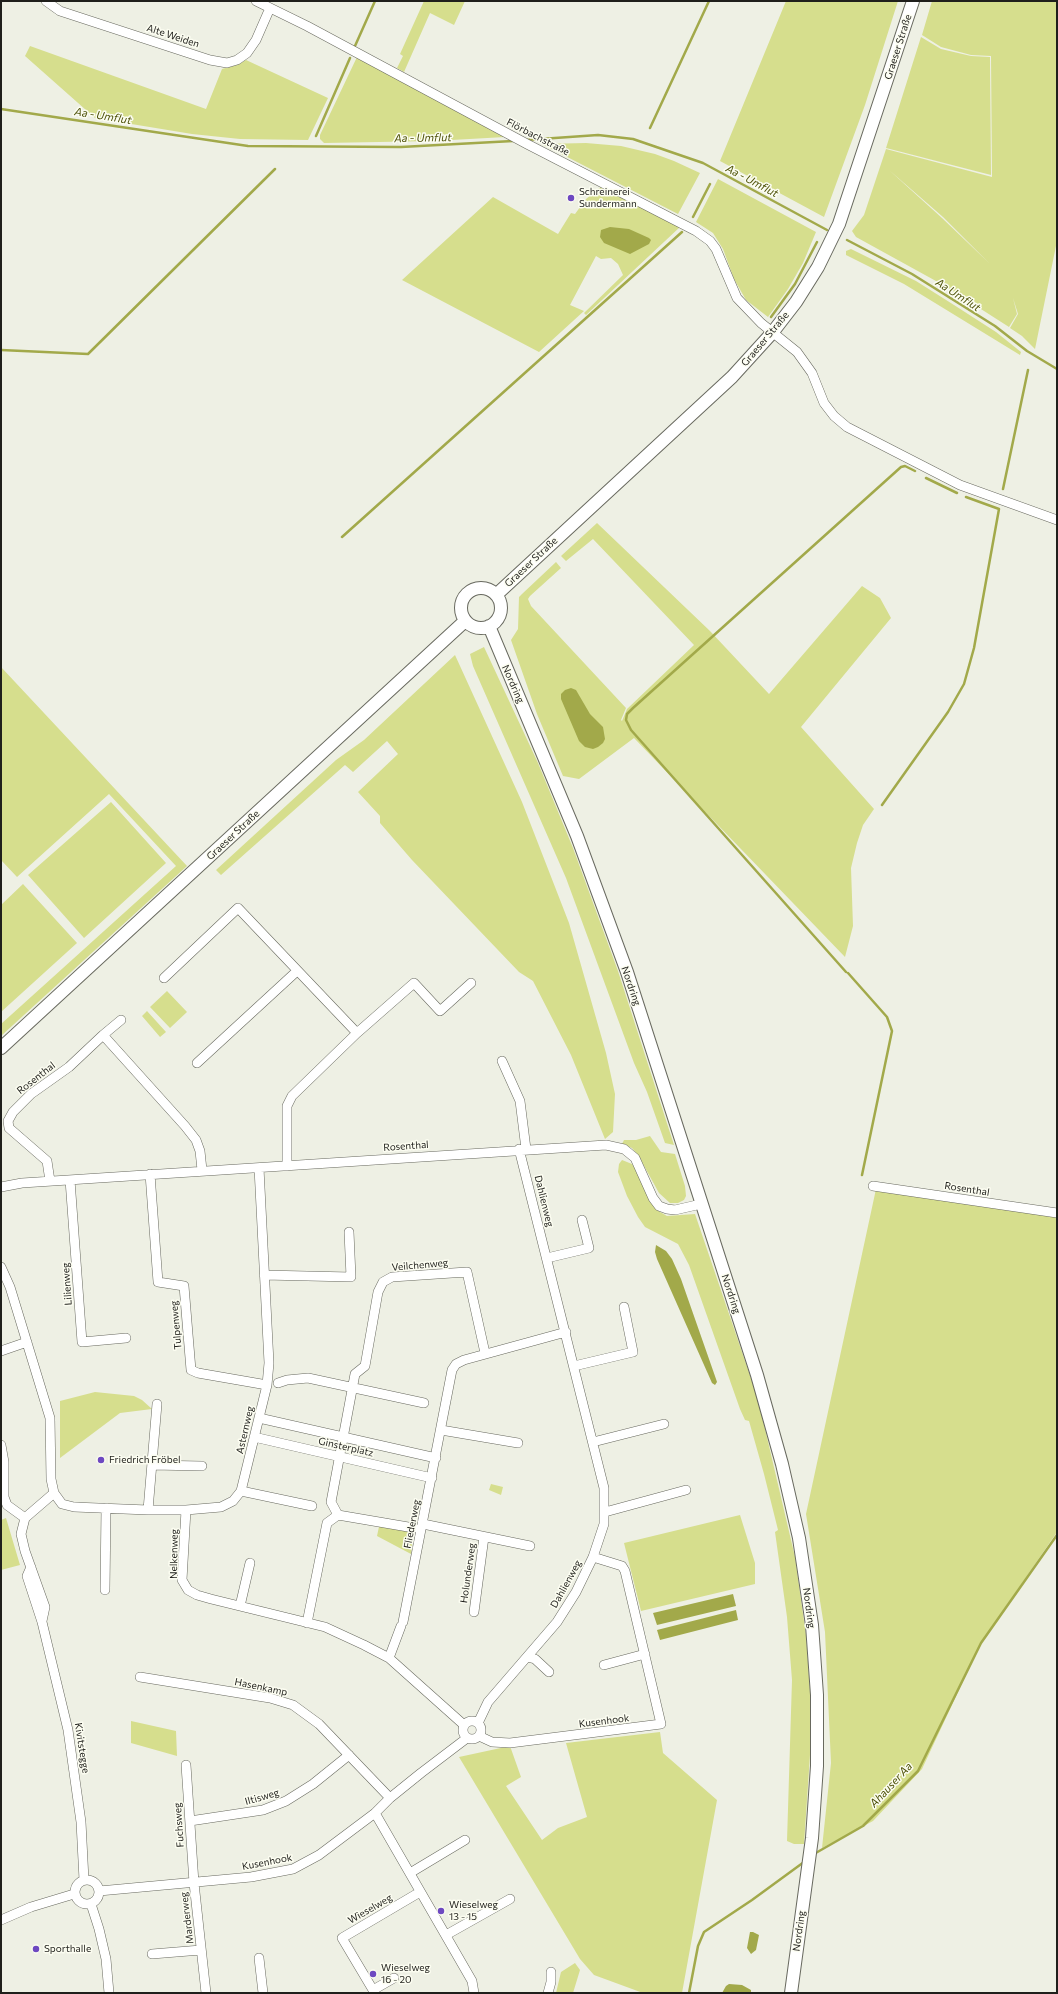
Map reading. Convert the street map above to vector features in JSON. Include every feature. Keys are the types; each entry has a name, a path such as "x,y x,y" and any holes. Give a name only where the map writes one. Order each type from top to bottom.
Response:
{"main road":[{"name":"Graeser Straße","path":"496,595 732,377 772,333 808,285 839,224 913,1"},
{"name":"Graeser Straße","path":"1,1048 465,621 460,609 464,597 473,589 485,588 496,595 499,600 500,612 498,618 489,626"},
{"path":"465,621 476,628 489,626"},
{"name":"Nordring","path":"489,626 577,836 647,1031 701,1204 758,1375 782,1464 799,1538 812,1625 817,1695 817,1766 812,1838 791,1993"}],"street":[{"name":"Alte Weiden","path":"46,1 60,11 210,60 227,63 237,60 247,53 256,40 270,8"},
{"name":"Flörbachstraße","path":"256,1 527,144 681,223 710,241 720,256 737,298 755,318 797,352 812,373 824,403 834,416 847,427 960,485 1057,520"},
{"path":"164,978 238,908 357,1033"},
{"path":"197,1063 297,971"},
{"path":"288,1166 287,1106 292,1096 357,1033 414,983 440,1011 471,983"},
{"name":"Rosenthal","path":"50,1181 47,1161 9,1128 8,1121 13,1112 30,1094 69,1067 121,1020"},
{"path":"103,1035 196,1140 200,1151 202,1170"},
{"path":"502,1061 520,1101 522,1149"},
{"name":"Rosenthal","path":"1,1187 22,1183 202,1170 259,1168 522,1149 606,1145 624,1149 635,1158 653,1198 659,1206 675,1210 701,1204"},
{"name":"Dahlienweg","path":"478,1723 488,1702 558,1622 576,1592 594,1557 604,1524 605,1512 604,1488 594,1442 547,1258 522,1149"},
{"name":"Asternweg","path":"240,1491 267,1385 269,1363 259,1168"},
{"name":"Tulpenweg","path":"150,1174 158,1282 184,1286 191,1370 198,1373 267,1385"},
{"name":"Lilienweg","path":"70,1180 82,1342 126,1338"},
{"name":"Rosenthal","path":"873,1186 1057,1213"},
{"path":"547,1258 589,1248 582,1220"},
{"path":"264,1275 351,1277 349,1232"},
{"path":"1,1267 10,1288 50,1418 51,1480 54,1493 62,1504 74,1507 186,1510 222,1507 233,1501 240,1491 312,1506"},
{"name":"Veilchenweg","path":"340,1457 355,1374 365,1366 378,1292 383,1282 392,1277 467,1272 485,1353"},
{"path":"574,1366 633,1352 624,1307"},
{"name":"Fliederweg","path":"388,1658 402,1624 436,1458 452,1370 460,1362 485,1353 566,1332"},
{"path":"1,1351 27,1342"},
{"path":"278,1383 286,1380 308,1378 424,1404"},
{"path":"148,1510 157,1404"},
{"name":"Ginsterplatz","path":"259,1418 436,1458"},
{"path":"594,1442 664,1424"},
{"path":"441,1430 518,1443"},
{"name":"Ginsterplatz","path":"254,1437 432,1478"},
{"path":"1,1445 3,1456 4,1497 7,1505 25,1518 54,1493"},
{"path":"307,1623 327,1522 338,1515 331,1502 340,1457"},
{"path":"152,1465 202,1466"},
{"path":"605,1512 686,1490"},
{"path":"105,1590 106,1508"},
{"name":"Nelkenweg","path":"186,1510 182,1580 188,1590 197,1596 325,1627 388,1658 464,1725"},
{"name":"Fliederweg","path":"338,1515 414,1528"},
{"name":"Kivitstegge","path":"25,1518 21,1534 31,1567 27,1576 42,1622 68,1730 81,1822 84,1880"},
{"name":"Holunderweg","path":"423,1524 484,1538 530,1546"},
{"name":"Holunderweg","path":"474,1612 484,1538"},
{"name":"Kusenhook","path":"99,1890 251,1877 293,1869 319,1855 375,1813 390,1798 467,1738 472,1740 479,1736 492,1742 510,1743 661,1724 625,1571 622,1566 594,1557"},
{"path":"240,1606 250,1564"},
{"path":"604,1665 645,1654"},
{"path":"527,1656 535,1659 549,1672"},
{"name":"Hasenkamp","path":"140,1677 270,1698 293,1705 319,1724 390,1798"},
{"path":"467,1738 463,1733 464,1725 471,1721 478,1723 481,1728 479,1736"},
{"name":"Iltisweg","path":"190,1821 263,1810 286,1801 313,1784 350,1755"},
{"name":"Fuchsweg","path":"186,1765 194,1883"},
{"path":"375,1813 472,1981 474,1993"},
{"path":"410,1873 465,1840"},
{"path":"84,1880 93,1882 99,1890 97,1899 91,1904 79,1902 74,1894 77,1885 84,1880"},
{"name":"Marderweg","path":"194,1883 206,1993"},
{"name":"Wieselweg","path":"394,1978 373,1990 342,1938 420,1892"},
{"path":"1,1920 31,1907 74,1894"},
{"path":"446,1935 510,1898"},
{"path":"91,1904 106,1959 109,1993"},
{"name":"Marderweg","path":"152,1954 201,1950"},
{"path":"259,1958 263,1993"},
{"path":"548,1993 551,1982 551,1972"}],"shaded area":[{"path":"424,1 465,1 454,25 430,13 404,72 397,68 403,56 400,54"},
{"path":"786,1 898,1 865,105 824,217 720,161"},
{"path":"932,1 1057,1 1057,241 1035,349 1022,336 1010,328 1018,314 1013,298 1017,314 1009,327 945,286 856,237 852,231 864,215 886,149 992,177 991,56 971,55 941,47 922,35","holes":["889,170 943,217 989,263"]},
{"path":"921,37 941,49 971,56 990,57 991,175 886,148"},
{"path":"30,46 206,109 222,69 237,65 246,60 328,98 308,140 240,139 192,134 95,118 25,56"},
{"path":"357,57 505,137 434,141 324,143 320,139 320,135"},
{"path":"586,143 621,146 655,154 700,173 678,214 542,144"},
{"path":"718,179 816,232 803,263 788,289 768,317 746,300 734,279 723,249 713,233 696,222"},
{"path":"602,186 680,227 586,315 584,313 623,275 618,264 611,258 601,259 596,256 570,305 584,311 539,352 402,280 493,197 558,234 571,213 575,214 586,199"},
{"path":"610,227 629,229 651,240 649,244 630,254 604,243 600,237 601,230"},
{"path":"851,249 916,281 996,332 1021,352 1020,355 904,284 846,255 846,251"},
{"path":"597,523 710,631 769,694 862,586 880,598 891,618 801,727 874,809 863,825 851,868 853,926 845,957 634,738 579,779 563,776 537,714 511,640 518,629 519,597 522,594 556,562 561,568 528,599 531,606 626,708 621,720 622,721 627,709 694,645 593,539 566,561 561,556"},
{"path":"484,647 538,763 573,848 618,971 674,1145 665,1143 566,878 473,666 470,654"},
{"path":"455,655 522,802 569,923 606,1053 615,1094 613,1132 605,1139 571,1055 533,981 519,972 412,860 380,823 380,816 358,792 398,754 387,741 353,772 345,765 221,875 216,870 336,760 364,740"},
{"path":"1,667 187,866 1,1036 1,1024 176,866 109,794 17,877 1,860"},
{"path":"571,688 576,690 590,714 603,727 605,739 598,747 593,749 585,747 579,741 561,699 561,694 565,690"},
{"path":"111,802 166,863 84,938 28,875"},
{"path":"23,884 77,943 1,1012 1,905"},
{"path":"167,991 187,1012 170,1028 150,1007"},
{"path":"147,1011 166,1032 160,1037 142,1016"},
{"path":"650,1136 661,1152 675,1154 685,1186 686,1196 684,1200 678,1203 670,1203 659,1193 638,1155 632,1148 622,1144 624,1140 636,1140"},
{"path":"622,1160 632,1164 637,1171 648,1197 655,1208 660,1212 667,1216 695,1214 758,1399 795,1557 806,1635 810,1691 810,1755 804,1844 794,1844 787,1841 792,1680 787,1617 775,1532 778,1530 764,1474 749,1421 745,1420 740,1409 689,1265 678,1244 645,1227 638,1217 627,1196 618,1172 619,1164"},
{"path":"876,1189 1057,1211 1057,1532 981,1643 922,1769 873,1821 822,1848 831,1763 825,1632 806,1514"},
{"path":"656,1245 666,1251 672,1259 681,1279 717,1382 715,1385 712,1383 657,1259 655,1252"},
{"path":"95,1392 134,1396 142,1400 152,1409 120,1413 60,1458 60,1401"},
{"path":"491,1484 503,1487 501,1495 489,1490"},
{"path":"740,1515 755,1563 755,1584 641,1611 624,1543"},
{"path":"6,1518 20,1565 1,1570 1,1520"},
{"path":"380,1522 414,1528 411,1554 377,1536"},
{"path":"733,1594 736,1606 657,1625 653,1613"},
{"path":"736,1610 738,1620 660,1640 657,1630"},
{"path":"131,1721 176,1731 177,1756 131,1743"},
{"path":"660,1732 663,1753 717,1800 682,1993 643,1993 594,1975 580,1959 459,1757 510,1746 521,1777 506,1786 542,1840 558,1828 587,1817 566,1743"},
{"path":"750,1932 759,1935 756,1950 751,1954 747,1948"},
{"path":"575,1963 580,1970 573,1993 556,1993 561,1972"},
{"path":"729,1984 742,1985 751,1990 751,1993 722,1993"}],"waterway":[{"path":"355,46 375,1"},
{"path":"650,128 709,1"},
{"path":"316,136 350,58"},
{"name":"Aa - Umflut","path":"1,109 248,146 401,147 513,141"},
{"name":"Aa - Umflut","path":"526,140 598,135 633,139 703,163 827,230"},
{"path":"1,350 88,354 275,169"},
{"path":"693,217 710,184"},
{"path":"342,537 682,232"},
{"name":"Aa Umflut","path":"847,240 912,274 995,326 1027,351 1057,369"},
{"path":"771,317 795,284 817,242"},
{"path":"1003,489 1028,370"},
{"path":"846,972 631,730 626,720 627,714 633,708 901,467 905,466 915,471"},
{"path":"926,478 957,493"},
{"path":"882,805 948,712 964,684 974,648 999,509 966,497"},
{"path":"848,973 887,1017 892,1031 862,1175"},
{"name":"Ahauser Aa","path":"814,1854 863,1826 918,1771 981,1643 1057,1535"},
{"name":"Ahauser Aa","path":"689,1993 698,1946 704,1932 752,1900 804,1862"}],"place":[{"name":"Schreinerei Sundermann","path":"571,198"},
{"name":"Friedrich Fröbel","path":"101,1460"},
{"name":"Wieselweg 13 - 15","path":"441,1911"},
{"name":"Sporthalle","path":"36,1949"},
{"name":"Wieselweg 16 - 20","path":"373,1974"}]}
